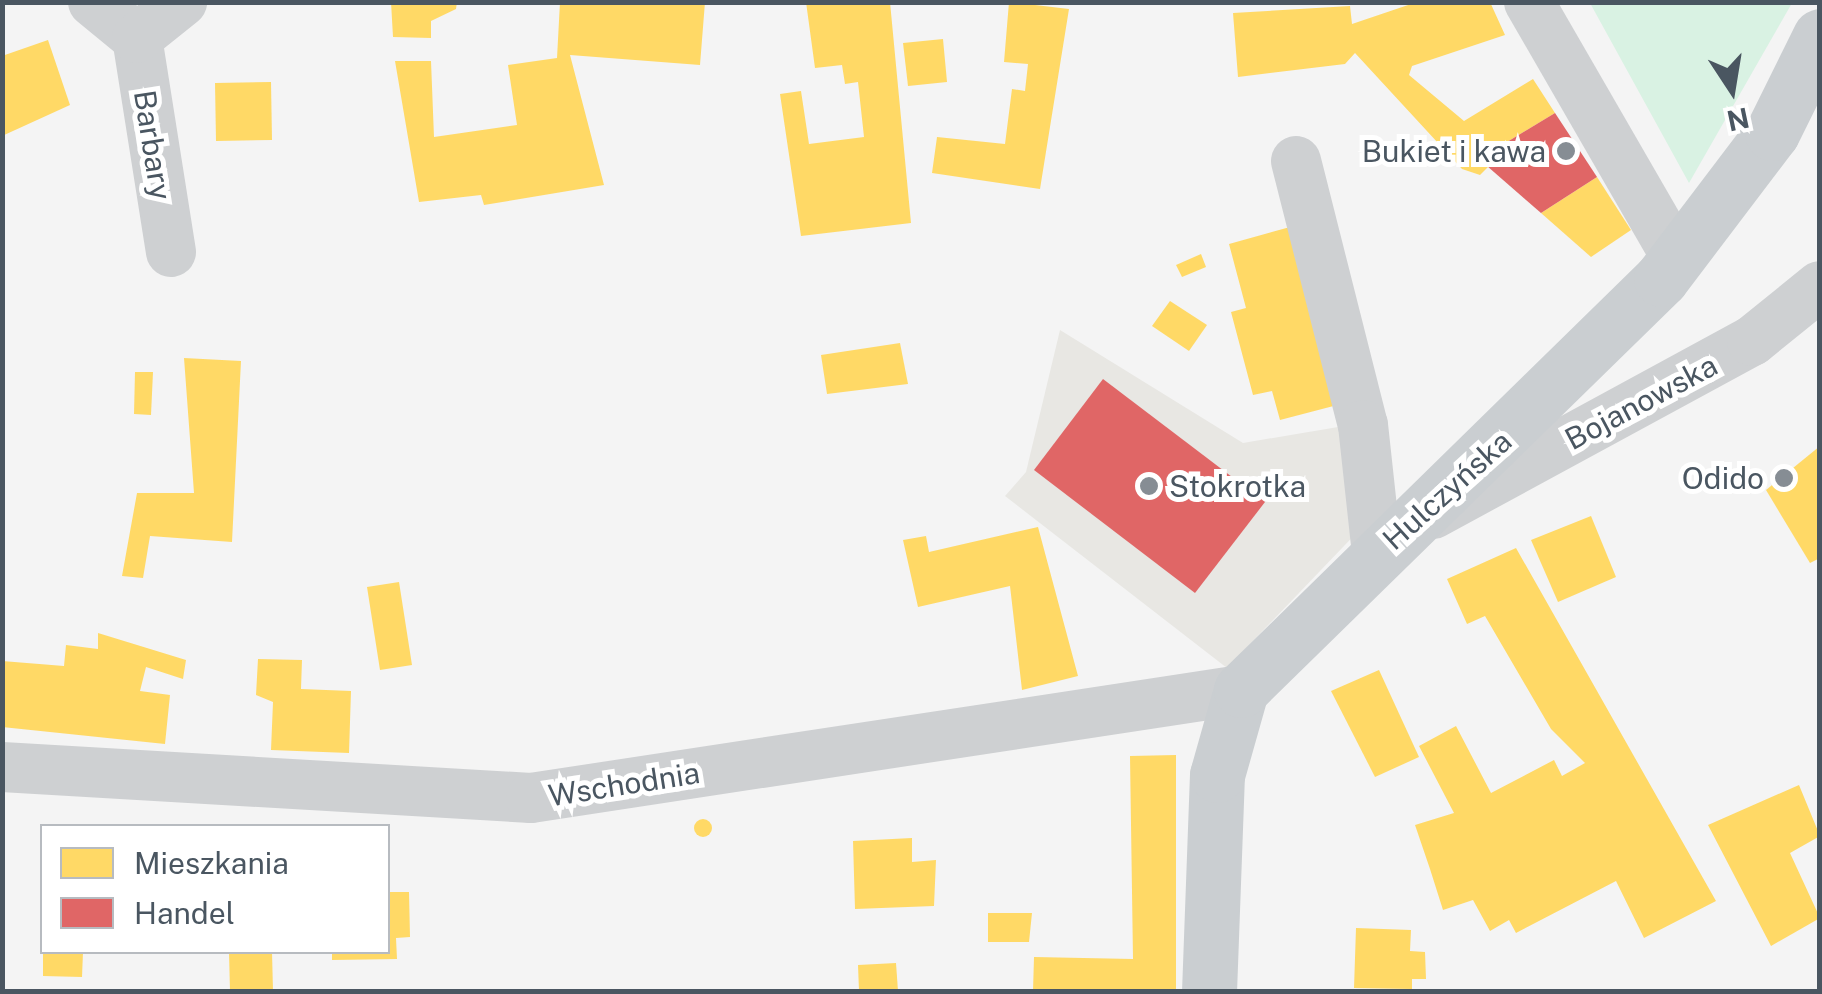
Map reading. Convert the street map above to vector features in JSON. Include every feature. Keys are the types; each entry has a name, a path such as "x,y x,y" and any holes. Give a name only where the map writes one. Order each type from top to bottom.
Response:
{"main road":[{"name":"Hulczyńska","path":"1209,992 1217,775 1241,690 1389,542 1524,422 1677,258 1772,134 1820,36"}],"street":[{"path":"93,2 137,38 182,2"},
{"path":"1529,2 1677,258"},
{"name":"Barbary","path":"137,38 171,252"},
{"path":"1296,161 1389,542"},
{"name":"Bojanowska","path":"1389,542 1752,342 1820,286"},
{"name":"Wschodnia","path":"2,766 530,798 1241,690"}],"shaded area":[{"path":"1060,330 1243,443 1350,425 1366,523 1227,668 1005,496 1026,472"}],"green space":[{"path":"1590,3 1792,3 1689,183"}],"building: Mieszkania":[{"path":"391,2 457,2 456,9 431,21 431,38 393,37"},
{"path":"560,2 705,2 700,65 570,55 604,185 484,205 481,195 419,202 395,61 431,61 434,137 517,125 508,65 557,58"},
{"path":"806,2 890,2 911,223 801,236 780,94 801,91 809,144 864,137 858,82 845,84 842,65 815,68"},
{"path":"1009,2 1069,9 1040,189 932,173 937,137 1005,144 1012,89 1025,91 1028,64 1004,62"},
{"path":"1417,2 1490,2 1505,35 1412,66 1409,75 1464,121 1533,79 1555,113 1479,159 1488,167 1480,175 1462,169 1355,53 1345,64 1238,77 1233,13 1350,6 1352,24"},
{"path":"943,39 947,82 908,86 903,43"},
{"path":"48,40 70,105 2,136 2,56"},
{"path":"271,82 272,140 216,141 215,83"},
{"path":"1597,177 1631,230 1591,257 1541,213"},
{"path":"1301,224 1345,403 1280,420 1272,391 1253,395 1231,312 1246,308 1229,244"},
{"path":"1201,254 1206,267 1182,277 1176,265"},
{"path":"1170,301 1207,325 1189,351 1152,326"},
{"path":"900,343 908,384 827,394 821,355"},
{"path":"184,358 241,361 232,542 150,536 143,578 122,576 137,493 194,493"},
{"path":"135,372 153,372 151,415 134,414"},
{"path":"1820,446 1820,558 1810,563 1766,490"},
{"path":"1591,516 1616,577 1558,602 1531,540"},
{"path":"1038,527 1078,676 1022,690 1010,586 918,607 903,540 926,536 929,552"},
{"path":"1516,548 1716,901 1644,938 1616,881 1516,933 1509,920 1490,931 1473,900 1443,910 1415,825 1454,813 1419,746 1456,726 1491,793 1554,760 1562,776 1585,763 1551,729 1485,616 1467,624 1447,579"},
{"path":"399,582 412,665 380,670 367,587"},
{"path":"98,633 186,660 183,679 146,667 140,691 170,695 165,744 2,727 2,661 64,666 66,645 98,649"},
{"path":"258,659 302,660 301,689 351,691 349,753 271,750 273,702 256,695"},
{"path":"1379,670 1419,757 1375,777 1331,691"},
{"path":"1176,755 1176,991 1033,991 1034,957 1133,959 1130,756"},
{"path":"1799,785 1820,836 1790,853 1820,918 1771,946 1708,825"},
{"path":"703,819 710,821 710,835 703,837 696,835 694,828 696,821"},
{"path":"912,838 912,862 936,860 934,906 855,909 853,841"},
{"path":"390,892 409,892 410,937 396,938 397,959 332,960 332,954 390,954"},
{"path":"988,913 1032,913 1029,942 988,942"},
{"path":"1356,928 1411,930 1410,951 1425,952 1426,979 1412,979 1412,989 1354,988"},
{"path":"43,954 83,954 82,977 43,976"},
{"path":"229,954 272,954 273,991 230,991"},
{"path":"896,963 898,991 859,991 858,965"}],"building: Handel":[{"path":"1555,113 1597,177 1541,213 1479,159"},
{"name":"Stokrotka","path":"1103,379 1265,502 1195,593 1034,470"}],"place":[{"name":"Bukiet i kawa","path":"1566,151"},
{"name":"Odido","path":"1784,478"},
{"name":"Stokrotka","path":"1149,486"}]}
